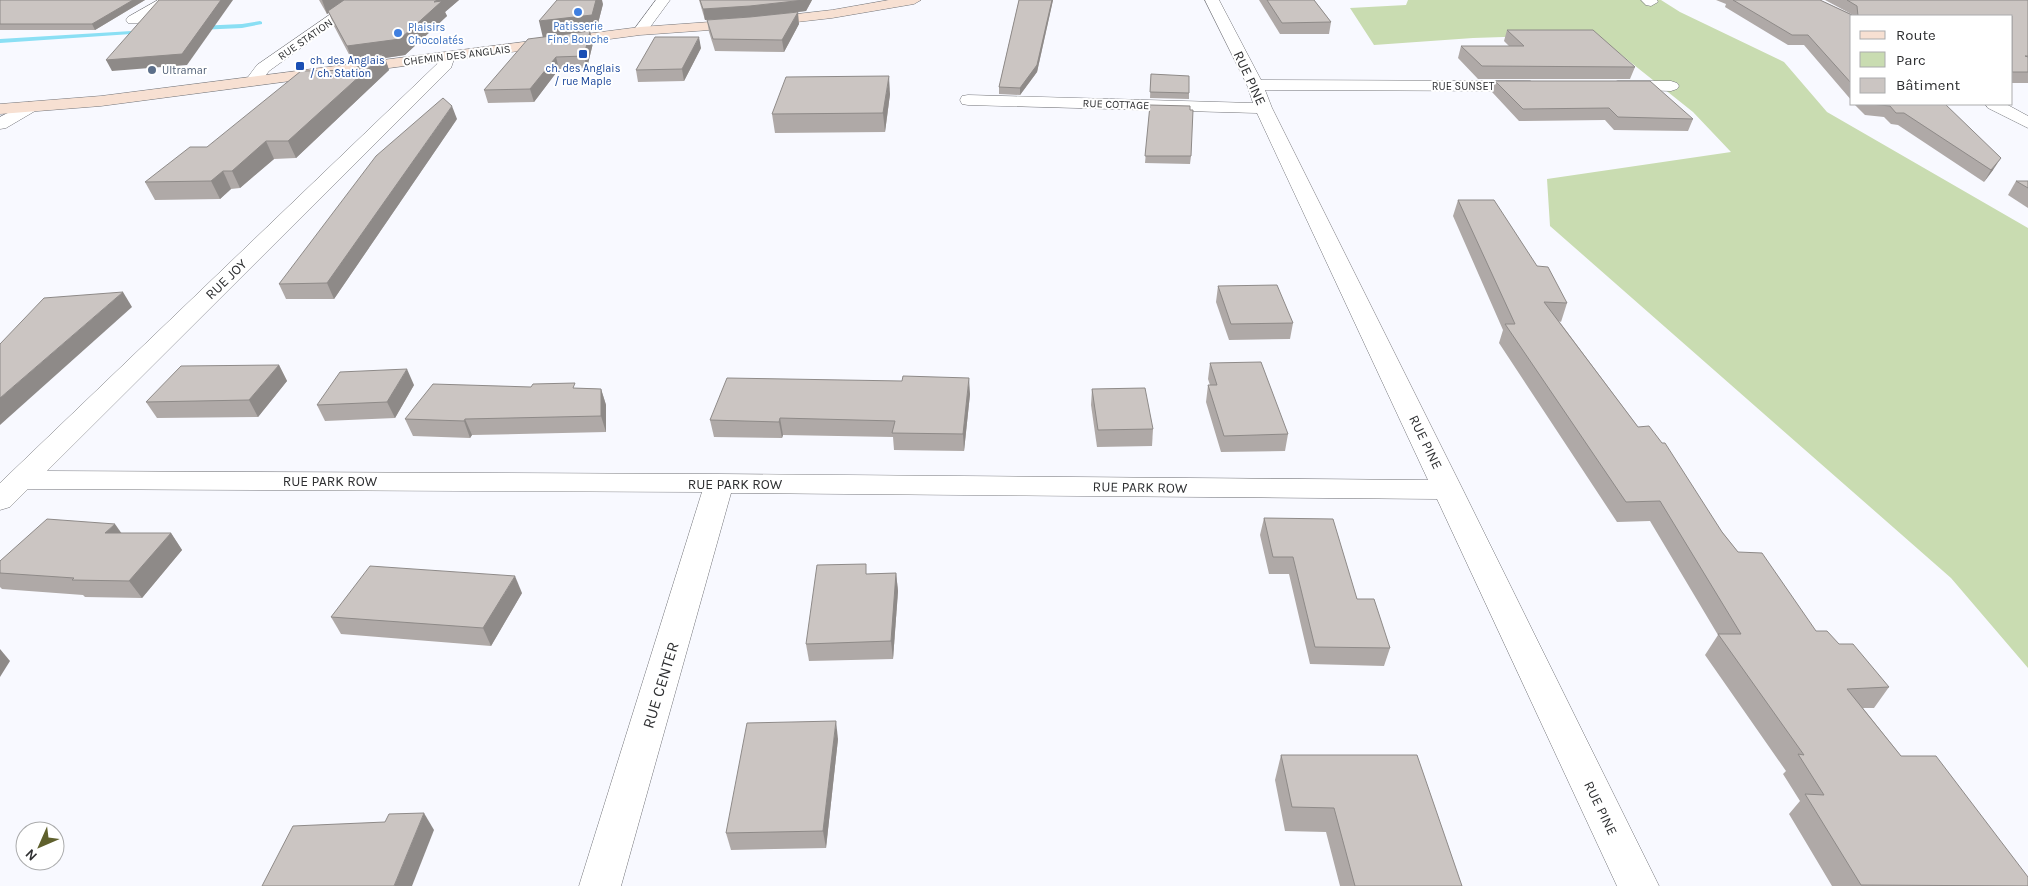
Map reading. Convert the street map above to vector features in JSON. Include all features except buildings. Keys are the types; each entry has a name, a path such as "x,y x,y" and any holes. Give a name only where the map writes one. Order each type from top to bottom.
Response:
{"street":[{"path":"133,20 168,0"},
{"name":"RUE STATION","path":"253,81 263,68 360,0"},
{"path":"640,30 663,0"},
{"name":"CHEMIN DES ANGLAIS","path":"0,109 101,101 640,30 752,23 832,14 914,0"},
{"name":"RUE PINE","path":"1212,0 1638,886"},
{"name":"RUE JOY","path":"0,500 445,65 447,56"},
{"name":"RUE SUNSET","path":"1259,97 1544,86"},
{"path":"1603,86 1671,86"},
{"name":"RUE COTTAGE","path":"968,100 1259,97"},
{"path":"1996,105 2028,123"},
{"path":"0,124 29,107"},
{"name":"RUE PARK ROW","path":"21,480 720,483 1449,490"},
{"name":"RUE CENTER","path":"600,886 720,483"}],"green space":[{"path":"1408,0 1661,0 1680,12 1784,62 1827,112 2028,228 2028,668 1951,578 1550,226 1547,179 1731,152 1693,112 1614,49 1591,34 1473,38 1374,45 1350,8 1406,5"}],"waterway":[{"path":"198,28 242,26 260,23"},
{"path":"0,41 146,31"}],"place":[{"name":"Patisserie Fine Bouche","path":"578,12"},
{"name":"Plaisirs Chocolatés","path":"398,33"},
{"name":"ch. des Anglais / rue Maple","path":"583,54"},
{"name":"ch. des Anglais / ch. Station","path":"300,66"},
{"name":"Ultramar","path":"152,70"}]}
